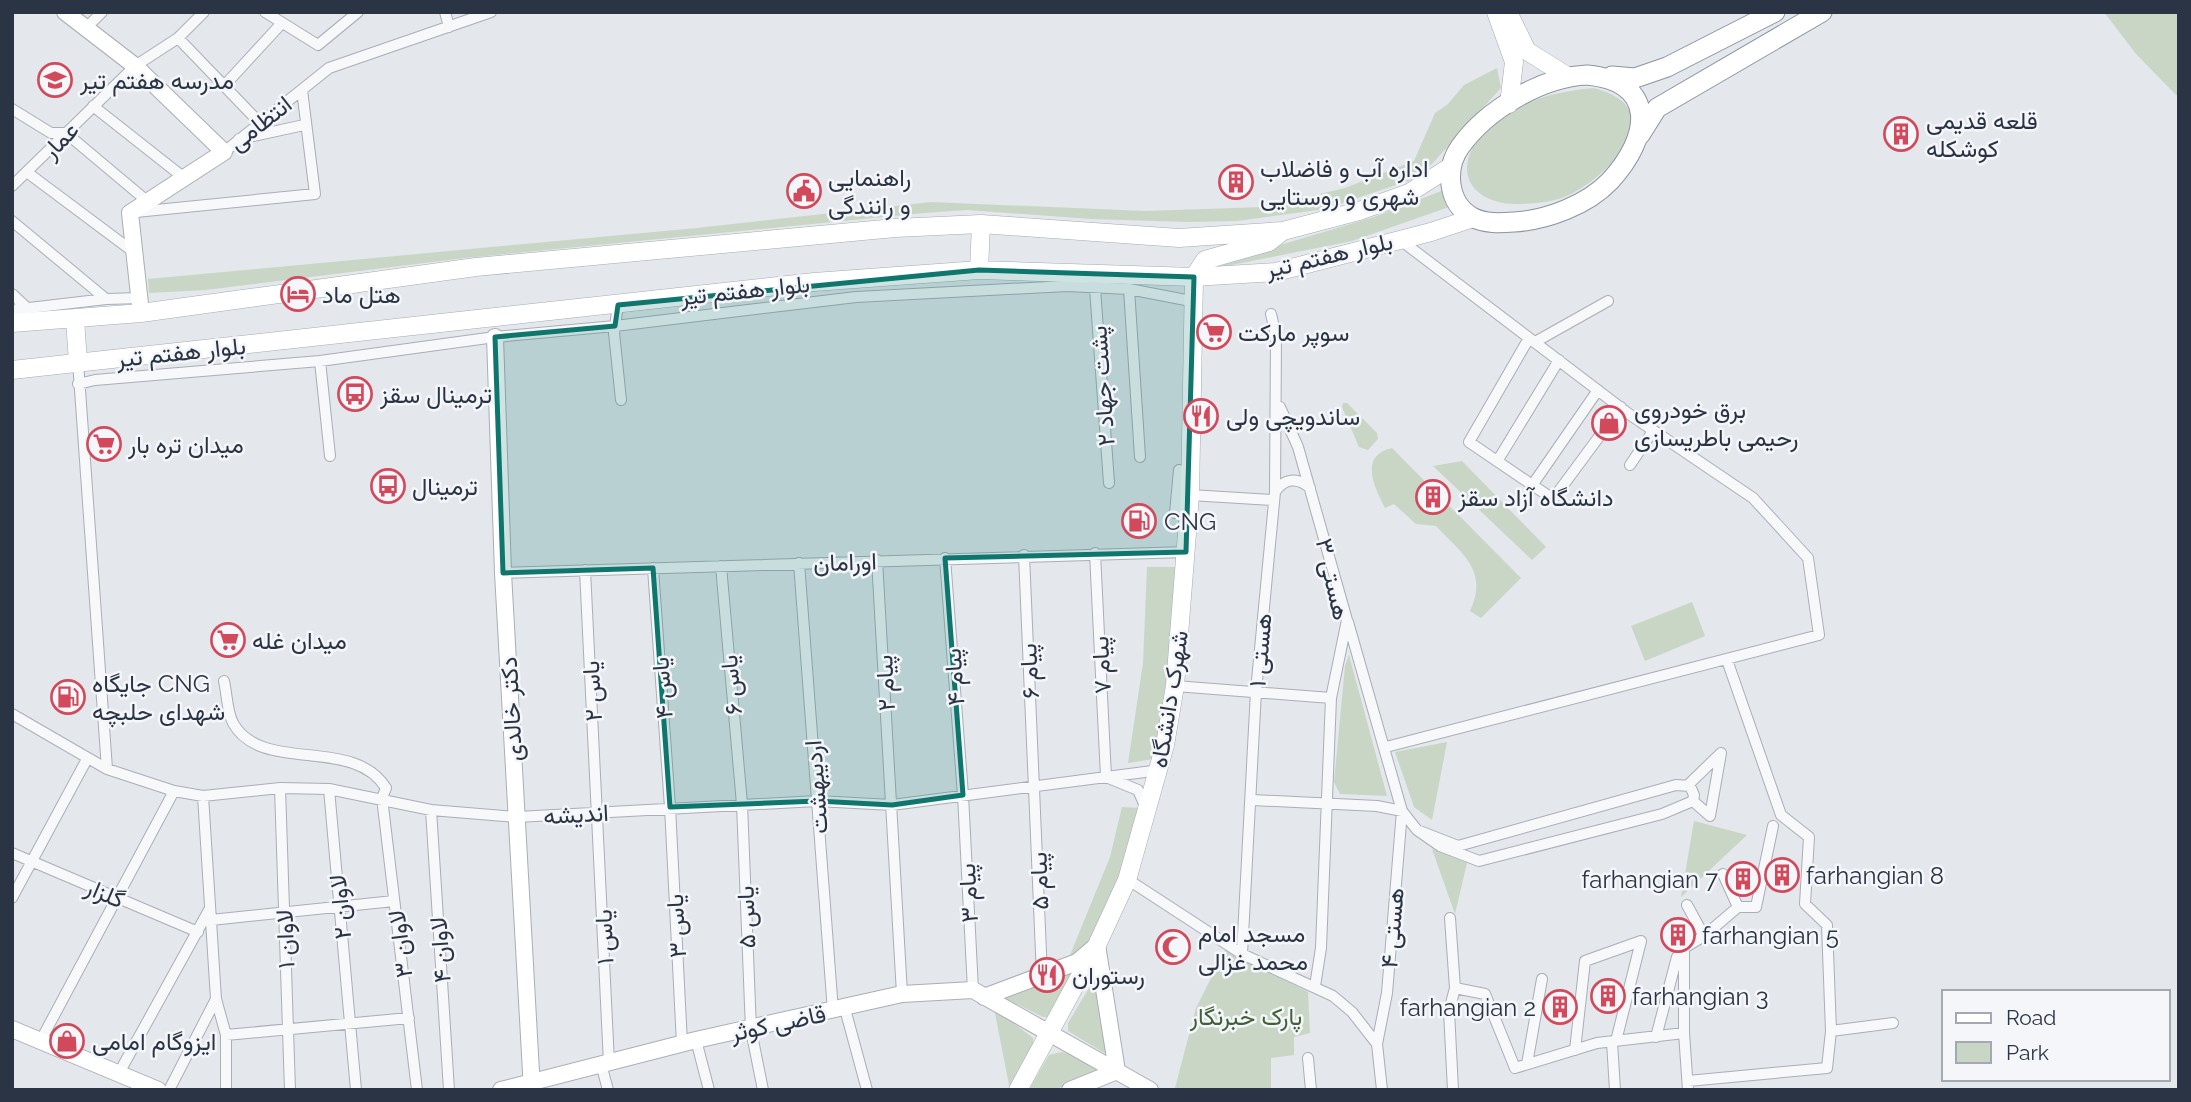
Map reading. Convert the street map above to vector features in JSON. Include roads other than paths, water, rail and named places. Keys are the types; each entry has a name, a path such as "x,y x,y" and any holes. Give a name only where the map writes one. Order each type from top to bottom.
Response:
{"highway":[{"path":"1775,12 1667,67 1635,78 1566,76 1531,88 1483,122 1468,139 1450,167 1455,199 1473,218 1497,223 1528,222 1586,200 1609,182 1657,108 1822,12"},
{"path":"1587,75 1611,78 1625,85 1638,102 1640,135"}],"main road":[{"path":"65,12 135,66 224,152"},
{"path":"1496,12 1514,62 1509,104"},
{"path":"1508,12 1527,51 1566,76"},
{"name":"انتظامی","path":"130,213 224,152"},
{"name":"بلوار هفتم تیر","path":"12,323 75,319 141,306 476,267 895,228 981,224 1178,238 1283,231 1359,211 1409,193 1450,167"},
{"path":"130,213 141,306"},
{"name":"بلوار هفتم تیر","path":"12,370 814,282 979,270 1194,277 1276,272 1473,218"},
{"path":"979,270 981,224"},
{"path":"1194,277 1205,260 1269,242 1283,231"},
{"path":"1130,881 1168,763 1179,686 1193,495 1202,294 1208,285 1222,276"},
{"name":"شهرک دانشگاه","path":"1018,1090 1054,1034 1130,881 1179,686 1186,552 1193,495 1191,306 1194,277"},
{"path":"75,319 78,362"},
{"name":"دکتر خالدی","path":"495,337 503,573 532,1085"},
{"path":"1098,950 1117,1071"},
{"name":"قاضی کوثر","path":"501,1090 532,1085 689,1042 902,995 978,994 1042,976 1098,950"},
{"path":"978,994 1054,1034 1150,1090"},
{"path":"12,1029 158,1090"},
{"path":"1026,1090 1054,1034"},
{"path":"1070,1090 1117,1071"}],"street":[{"path":"85,29 102,12"},
{"path":"265,12 318,44 358,12"},
{"path":"445,12 449,27"},
{"name":"انتظامی","path":"224,152 258,121 329,68 491,12"},
{"name":"عمار","path":"12,186 135,66 178,38 203,13"},
{"path":"224,86 281,24"},
{"path":"178,38 258,121"},
{"path":"130,213 315,194 304,125 303,90"},
{"path":"93,106 183,177"},
{"path":"13,112 51,133 66,133 147,201"},
{"path":"239,139 304,125"},
{"path":"28,173 136,254"},
{"path":"12,221 106,299"},
{"path":"1386,747 1819,635 1808,558 1753,498 1653,431 1399,239"},
{"path":"78,384 95,380 320,361 495,337 615,326 856,297 1067,286 1129,289 1191,306"},
{"name":"پشت جهاد ۲","path":"1095,288 1109,484"},
{"path":"1129,289 1140,457"},
{"path":"13,295 27,308"},
{"path":"12,310 106,299 141,306"},
{"path":"1608,301 1532,340 1469,442 1553,499 1621,407"},
{"path":"618,305 615,326 621,400"},
{"name":"هستی ۱","path":"1242,954 1256,691 1274,496 1278,402 1276,336 1271,314"},
{"path":"1498,460 1559,360"},
{"path":"320,361 330,456"},
{"path":"78,362 107,769"},
{"path":"1533,484 1598,390"},
{"name":"هستی ۳","path":"1278,402 1298,447 1347,620 1331,698 1321,948 1315,986"},
{"path":"1630,465 1653,431"},
{"path":"1175,513 1179,470"},
{"path":"1193,495 1274,496 1281,484 1291,480 1304,482 1310,488"},
{"name":"اورامان","path":"503,573 1186,552"},
{"name":"پیام ۷","path":"1095,553 1106,777"},
{"name":"پیام ۶","path":"1024,555 1035,786"},
{"name":"پیام ۴","path":"945,558 963,795"},
{"name":"پیام ۲","path":"877,561 902,995"},
{"name":"اردیبهشت","path":"799,563 817,801 839,1010 867,1090"},
{"name":"یاس ۶","path":"721,566 742,804"},
{"name":"یاس ۴","path":"653,568 670,807"},
{"name":"یاس ۲","path":"585,570 599,812"},
{"path":"1347,620 1386,747 1402,811 1417,830 1440,846 1479,861 1662,814 1693,801"},
{"path":"1727,660 1781,815 1808,837 1805,904 1827,925 1831,1031 1827,1068 1688,1085 1684,1033 1684,948 1704,936 1738,907 1756,907 1773,826"},
{"name":"لاوان ۳","path":"224,681 233,723 245,738 263,748 358,763 377,774 386,788 382,798 417,1090"},
{"path":"1179,686 1331,698"},
{"name":"اندیشه","path":"12,714 107,769 174,791 203,796 280,788 329,789 432,810 517,817 817,801 892,805 1160,770"},
{"path":"1417,830 1458,846 1671,787 1688,785 1721,753 1710,816 1693,801"},
{"path":"12,898 87,759"},
{"path":"1106,777 1138,790 1143,797 1146,814"},
{"path":"1688,785 1694,795 1693,801"},
{"name":"پیام ۵","path":"1035,786 1042,976"},
{"name":"لاوان ۱","path":"280,788 290,1090"},
{"name":"لاوان ۲","path":"329,789 355,1090"},
{"path":"41,1040 174,791"},
{"name":"پیام ۳","path":"963,795 978,994"},
{"path":"203,796 216,999 226,1035 226,1090"},
{"path":"1252,800 1402,811"},
{"name":"یاس ۵","path":"742,804 751,1030 763,1090"},
{"name":"یاس ۳","path":"670,807 689,1042 709,1090"},
{"name":"لاوان ۴","path":"432,810 449,1090"},
{"name":"هستی ۴","path":"1377,1044 1387,993 1402,811"},
{"name":"یاس ۱","path":"599,812 605,1063 608,1090"},
{"name":"گلزار","path":"12,853 198,932"},
{"path":"1723,874 1738,907"},
{"path":"1130,881 1242,954 1333,996 1352,1012 1377,1044 1382,1090"},
{"path":"210,915 284,912 394,901"},
{"path":"1687,905 1704,936"},
{"path":"120,1073 210,915"},
{"path":"1450,918 1455,988 1450,1012 1453,1090"},
{"path":"1575,1050 1585,961 1641,941 1614,1041 1615,1090"},
{"path":"1656,1037 1677,957"},
{"path":"1527,1064 1542,979"},
{"path":"1455,988 1485,994 1515,1068 1614,1041 1684,1033"},
{"path":"169,1090 216,999"},
{"path":"226,1035 288,1032 409,1018"},
{"path":"1831,1031 1893,1023"},
{"path":"1308,1058 1311,1090"}],"place":[{"name":"مدرسه هفتم تیر","path":"55,80"},
{"name":"قلعه قدیمی کوشکله","path":"1901,134"},
{"name":"اداره آب و فاضلاب شهری و روستایی","path":"1236,182"},
{"name":"راهنمایی و رانندگی","path":"804,191"},
{"name":"هتل ماد","path":"298,294"},
{"name":"سوپر مارکت","path":"1214,332"},
{"name":"ترمینال سقز","path":"355,394"},
{"name":"ساندویچی ولی","path":"1201,416"},
{"name":"برق خودروی رحیمی باطریسازی","path":"1609,423"},
{"name":"میدان تره بار","path":"104,444"},
{"name":"ترمینال","path":"388,486"},
{"name":"دانشگاه آزاد سقز","path":"1433,497"},
{"name":"CNG","path":"1139,521"},
{"name":"میدان غله","path":"228,640"},
{"name":"جایگاه CNG شهدای حلبچه","path":"68,697"},
{"name":"farhangian 8","path":"1782,875"},
{"name":"farhangian 7","path":"1743,879"},
{"name":"farhangian 5","path":"1678,935"},
{"name":"مسجد امام محمد غزالی","path":"1173,947"},
{"name":"رستوران","path":"1047,975"},
{"name":"farhangian 3","path":"1608,996"},
{"name":"farhangian 2","path":"1560,1007"},
{"name":"ایزوگام امامی","path":"67,1041"}],"park label":[{"name":"پارک خبرنگار","path":"1246,1016"}]}
